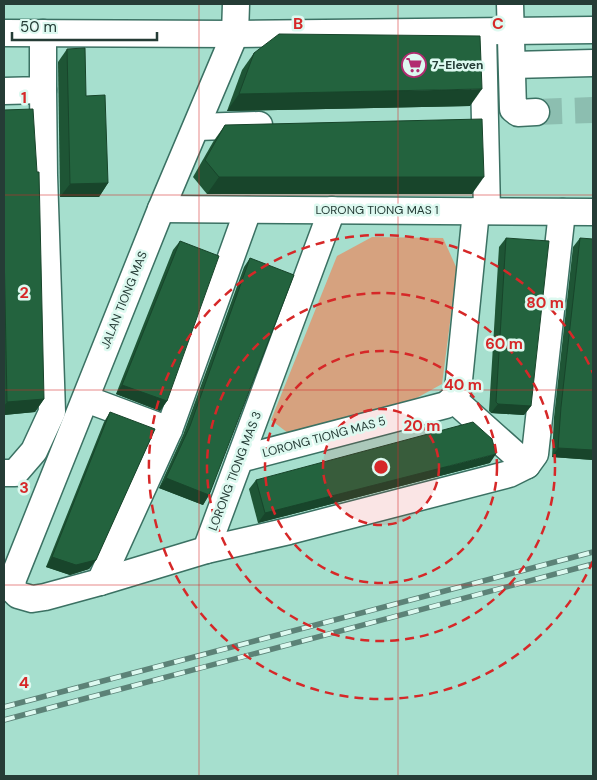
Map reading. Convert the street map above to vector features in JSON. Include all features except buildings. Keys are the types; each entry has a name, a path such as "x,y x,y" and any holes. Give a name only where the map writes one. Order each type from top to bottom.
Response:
{"street":[{"name":"JALAN TIONG MAS","path":"100,582 32,599 18,595 12,589 13,579 161,209 235,34 236,4"},
{"path":"510,4 513,108 518,112 536,112"},
{"path":"4,33 235,34 593,30"},
{"path":"483,32 475,122 482,211 458,390 453,399 527,465"},
{"path":"4,473 15,473 34,451 52,412 44,175 43,33"},
{"path":"512,65 593,63"},
{"path":"4,91 43,90"},
{"path":"197,127 286,125"},
{"name":"LORONG TIONG MAS 1","path":"161,209 593,212"},
{"path":"100,582 169,430 248,210"},
{"name":"LORONG TIONG MAS 3","path":"206,550 332,210"},
{"path":"100,582 206,550 289,531 509,474 527,465 535,454 562,212"},
{"path":"86,398 169,430"},
{"name":"LORONG TIONG MAS 5","path":"240,459 446,405 453,399"}],"shaded area":[{"path":"372,237 443,238 457,269 442,384 413,400 288,433 271,420 337,256"}],"tunnel":[{"path":"536,112 593,110"}],"railway":[{"path":"4,707 593,552"},
{"path":"4,720 593,564"}],"place":[{"name":"7-Eleven","path":"414,65"}]}
